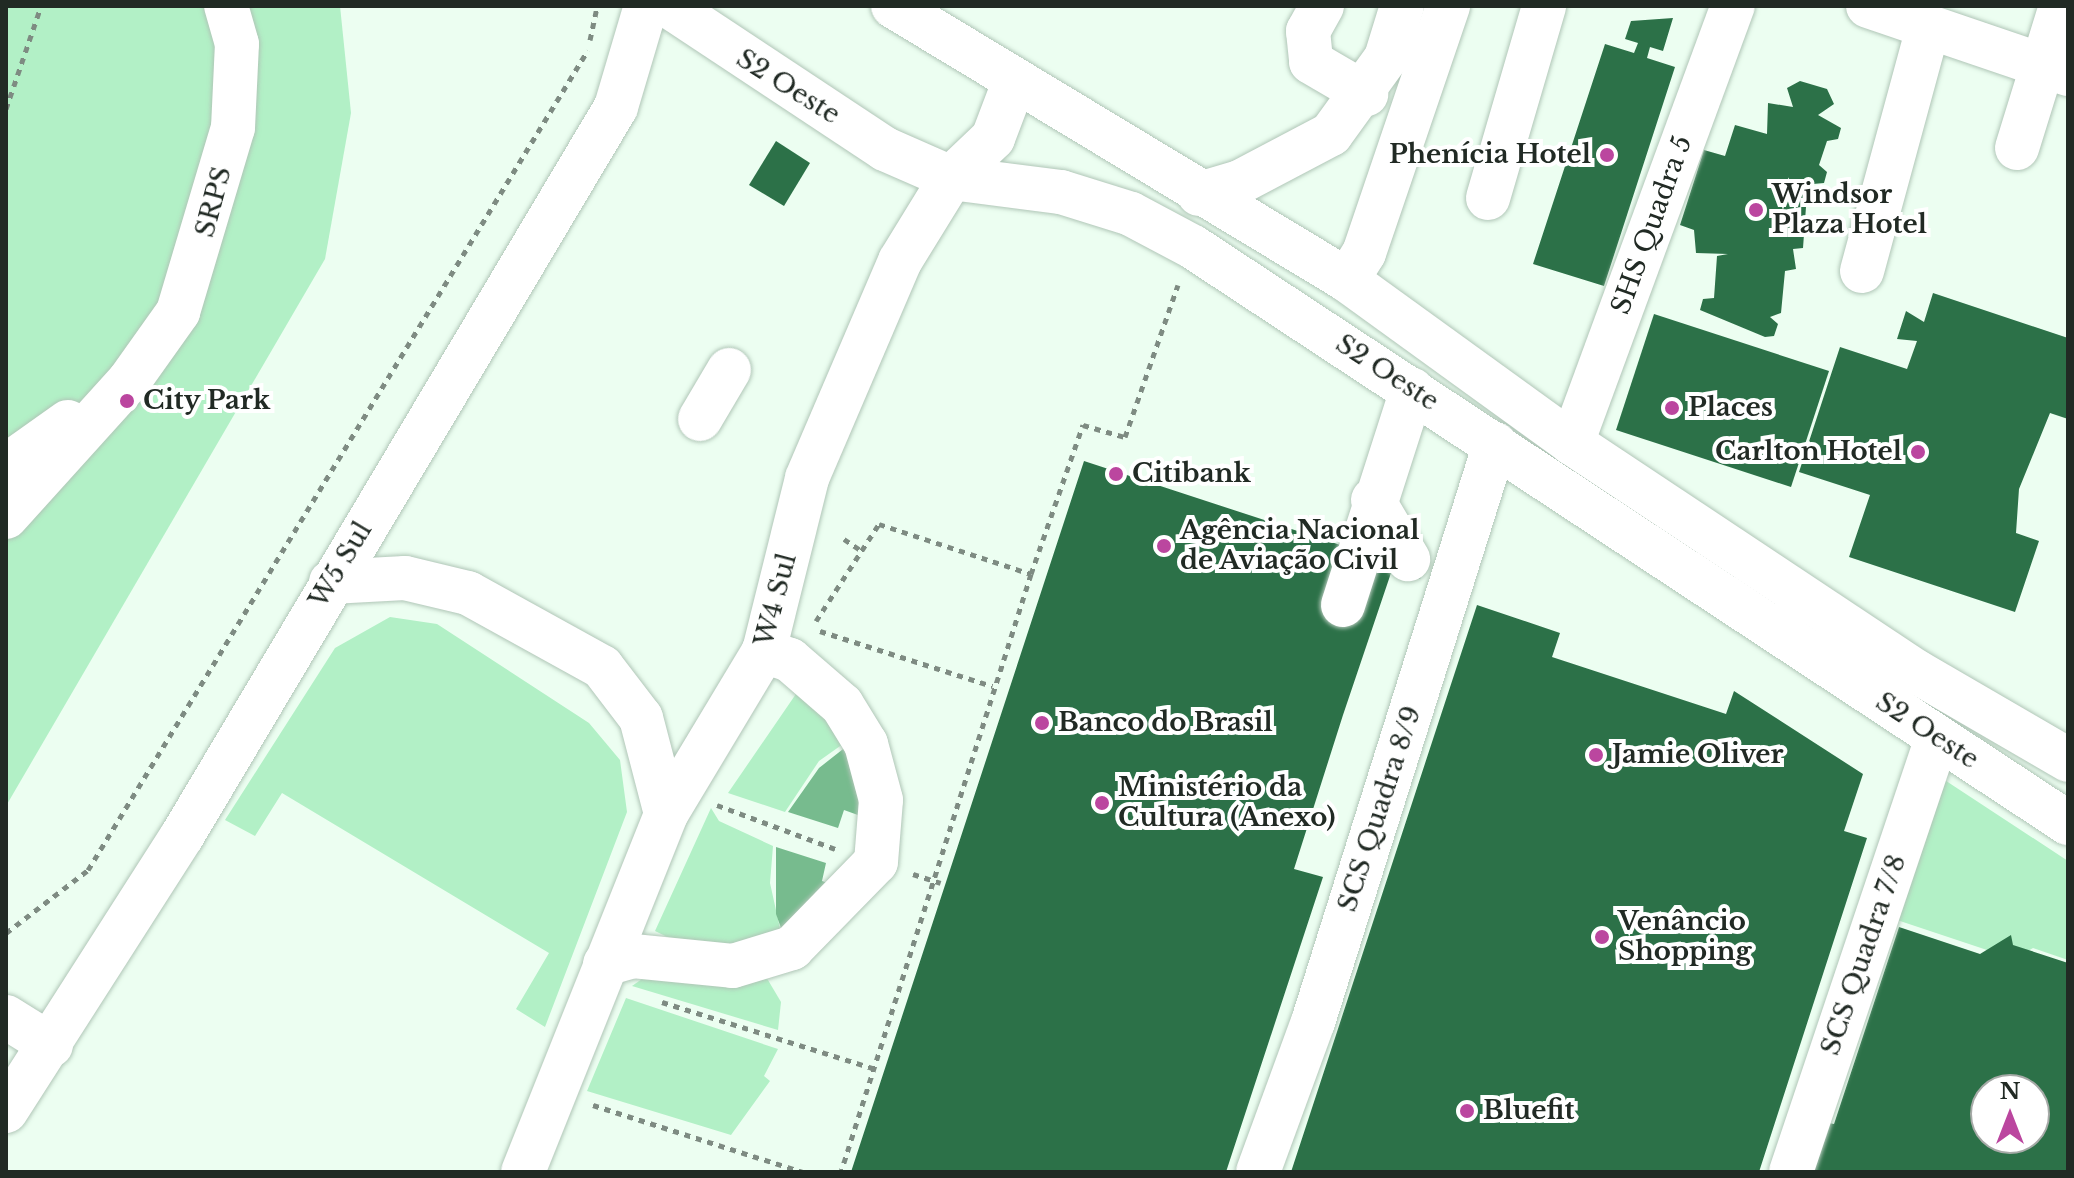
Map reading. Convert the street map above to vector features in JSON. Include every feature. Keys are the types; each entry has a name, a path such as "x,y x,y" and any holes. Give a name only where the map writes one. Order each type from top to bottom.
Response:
{"main road":[{"name":"SRPS","path":"6,517 129,381 178,312 206,236 233,128 237,44 226,6"},
{"name":"W5 Sul","path":"6,1111 51,1045 616,107 646,6"},
{"name":"S2 Oeste","path":"669,6 885,149 951,178 1061,192 1131,214 1211,259 2068,823"},
{"name":"S2 Oeste","path":"893,6 1199,194 1347,280 1572,443 1917,672 2068,760"},
{"path":"1322,6 1308,31 1311,62 1366,94"},
{"path":"1199,194 1240,182 1331,134 1366,94 1402,6"},
{"path":"1211,259 1312,294 1347,280 1364,253 1448,6"},
{"path":"1488,198 1544,6"},
{"name":"SHS Quadra 5","path":"1572,443 1733,6"},
{"path":"1869,6 2054,69"},
{"path":"2017,148 2054,69 2061,6"},
{"path":"1862,271 1928,28"},
{"name":"W4 Sul","path":"523,1172 605,964 764,651 807,478 900,261 951,178 993,138 1015,80"},
{"path":"700,419 729,370"},
{"name":"SRPS","path":"6,466 129,381"},
{"path":"1343,605 1373,500 1412,390"},
{"name":"SCS Quadra 8/9","path":"1258,1172 1313,1022 1495,444"},
{"path":"1373,500 1408,559"},
{"path":"331,582 405,578 468,593 602,667 641,718 686,807"},
{"path":"605,964 633,956 733,966 792,948 876,862 881,800 866,744 842,705 790,660 764,651"},
{"name":"SCS Quadra 7/8","path":"1791,1172 1937,738"},
{"path":"6,1017 51,1045"}],"path":[{"path":"6,109 41,6"},
{"path":"6,933 88,870 517,174 588,49 597,6"},
{"path":"841,1172 992,686 1083,425 1125,437 1211,259"},
{"path":"992,686 811,628 879,524 1031,574"},
{"path":"844,539 862,551"},
{"path":"686,807 941,883"},
{"path":"649,998 873,1068"},
{"path":"587,1103 803,1172"}],"shaded area":[{"name":"City Park","path":"6,6 340,6 351,113 325,259 6,806"},
{"path":"390,617 437,624 589,723 620,760 627,812 545,1027 516,1009 549,953 282,793 255,836 225,820 335,648"},
{"path":"798,691 850,739 819,761 785,812 728,793"},
{"path":"852,742 869,819 844,810 838,828 788,812 819,768"},
{"path":"1934,773 2068,861 2068,960 2033,948 2014,959 1888,917"},
{"path":"711,808 719,821 773,846 770,883 783,942 696,951 655,931"},
{"path":"776,847 826,863 822,881 847,890 786,942 776,914"},
{"path":"649,974 765,975 781,1002 778,1030 632,986"},
{"path":"626,998 778,1049 764,1076 770,1081 731,1135 587,1091"}],"building":[{"name":"Phenícia Hotel","path":"1673,18 1663,51 1650,47 1647,58 1675,67 1604,286 1533,264 1605,44 1634,53 1638,43 1625,39 1631,21"},
{"name":"Windsor Plaza Hotel","path":"1800,81 1827,89 1834,104 1818,115 1841,128 1838,139 1827,141 1819,165 1827,172 1824,183 1813,184 1816,204 1806,207 1803,248 1793,249 1796,269 1785,271 1781,313 1770,317 1778,324 1774,336 1765,337 1700,310 1703,299 1714,298 1717,256 1728,254 1696,253 1694,230 1680,225 1704,150 1725,156 1735,125 1767,134 1768,103 1793,107 1787,88"},
{"path":"776,141 810,163 784,206 749,185"},
{"name":"Carlton Hotel","path":"1933,293 2068,338 2068,419 2050,413 2019,489 2016,533 2039,541 2015,612 1849,557 1870,495 1799,472 1840,347 1907,369 1917,341 1897,339 1906,311 1924,322"},
{"path":"1654,314 1829,371 1791,487 1616,430"},
{"path":"1084,461 1423,572 1420,579 1392,570 1343,715 1294,869 1323,877 1226,1172 851,1172"},
{"name":"Venâncio Shopping","path":"1477,605 1560,633 1552,657 1726,714 1734,691 1863,774 1844,831 1867,838 1759,1172 1291,1172"},
{"path":"1899,927 1980,954 2011,935 2013,945 2068,963 2068,1172 1808,1172 1824,1122 1834,1124"}],"place":[{"name":"Phenícia Hotel","path":"1607,155"},
{"name":"Windsor Plaza Hotel","path":"1756,210"},
{"name":"City Park","path":"127,401"},
{"name":"Places","path":"1672,408"},
{"name":"Carlton Hotel","path":"1918,452"},
{"name":"Citibank","path":"1116,474"},
{"name":"Agência Nacional de Aviação Civil","path":"1164,546"},
{"name":"Banco do Brasil","path":"1042,723"},
{"name":"Jamie Oliver","path":"1596,755"},
{"name":"Ministério da Cultura (Anexo)","path":"1102,803"},
{"name":"Venâncio Shopping","path":"1602,937"},
{"name":"Bluefit","path":"1467,1111"}]}
